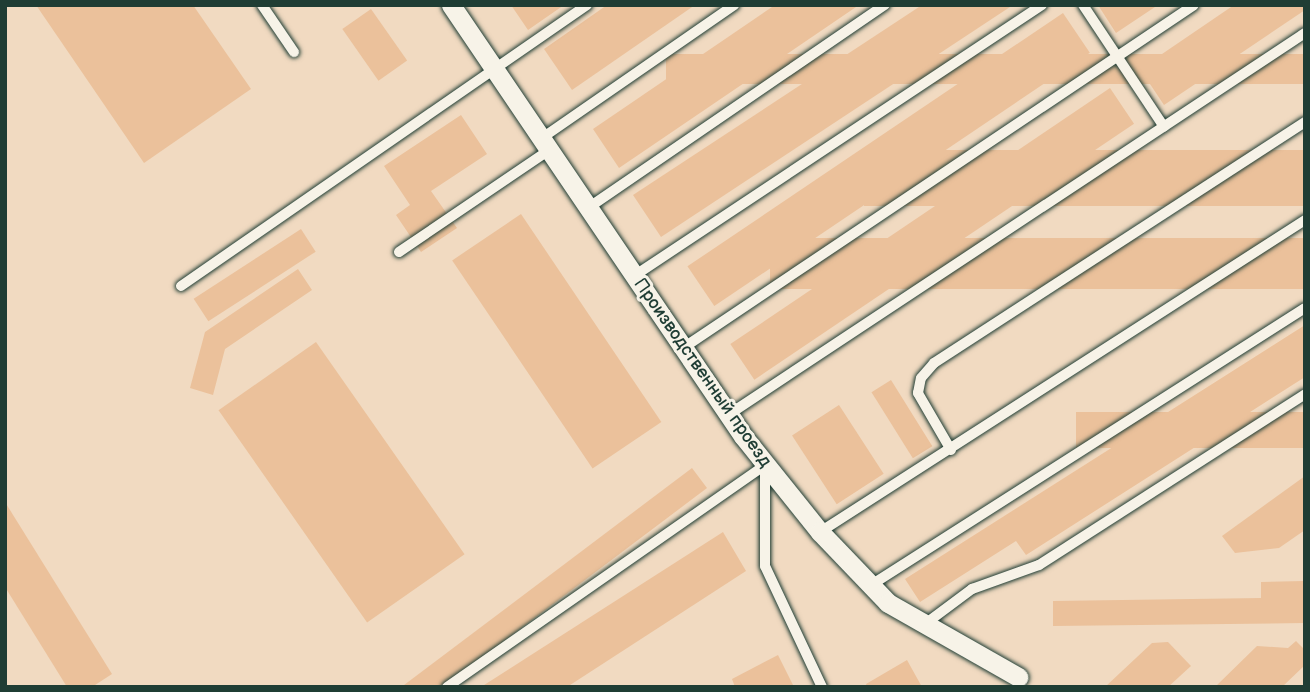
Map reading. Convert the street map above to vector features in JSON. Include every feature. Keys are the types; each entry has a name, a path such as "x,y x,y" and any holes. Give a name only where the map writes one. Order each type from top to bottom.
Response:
{"street":[{"name":"Производственный проезд","path":"454,6 728,415 820,532 868,587 1022,682"}],"lane":[{"path":"262,5 294,52"},
{"path":"181,286 587,5"},
{"path":"398,252 734,5"},
{"path":"588,208 885,5"},
{"path":"634,275 1042,5"},
{"path":"1083,5 1164,127"},
{"path":"683,348 1195,5"},
{"path":"728,415 1305,33"},
{"path":"951,450 918,393 921,378 934,363 1305,122"},
{"path":"820,532 1305,220"},
{"path":"868,587 1305,308"},
{"path":"925,624 972,589 1039,565 1305,394"},
{"path":"447,687 765,465"},
{"path":"765,465 765,566 822,687"}],"shaded area":[{"path":"5,5 1305,5 1305,687 5,687"}],"building":[{"path":"36,5 193,5 251,89 144,163"},
{"path":"511,5 564,5 528,30"},
{"path":"607,5 695,5 572,90 544,49"},
{"path":"775,5 859,5 619,168 593,129"},
{"path":"922,5 1013,5 661,237 633,195"},
{"path":"1098,5 1158,5 1116,33"},
{"path":"1234,5 1305,5 1305,10 1164,105 1140,69"},
{"path":"371,9 407,61 378,81 342,29"},
{"path":"1063,13 1090,53 714,306 687,266"},
{"path":"666,54 1305,54 1305,84 666,84"},
{"path":"1110,88 1134,124 754,380 730,344"},
{"path":"461,115 487,154 431,191 457,228 421,252 396,215 410,205 384,166"},
{"path":"864,150 1305,150 1305,206 864,206"},
{"path":"521,214 661,422 593,469 452,260"},
{"path":"301,229 316,252 208,321 194,299"},
{"path":"770,238 1305,238 1305,289 770,289"},
{"path":"298,269 312,290 225,349 213,395 190,388 205,332"},
{"path":"1305,325 1305,377 1026,555 1016,541 920,602 905,579"},
{"path":"316,342 465,554 367,622 219,410"},
{"path":"891,380 932,446 913,458 871,392"},
{"path":"839,405 884,474 837,504 792,435"},
{"path":"1076,412 1305,412 1305,448 1076,448"},
{"path":"692,468 707,488 443,687 401,687"},
{"path":"1305,476 1305,530 1279,548 1235,553 1222,536"},
{"path":"5,502 112,674 92,687 67,687 5,587"},
{"path":"723,532 746,571 567,687 481,687"},
{"path":"1304,581 1305,623 1053,626 1053,601 1261,598 1261,582"},
{"path":"1296,641 1305,650 1305,665 1282,687 1215,687 1257,646 1288,648"},
{"path":"1168,642 1191,666 1168,687 1105,687 1152,643"},
{"path":"778,655 794,687 735,687 732,679"},
{"path":"907,660 922,687 867,687 866,684"}]}
